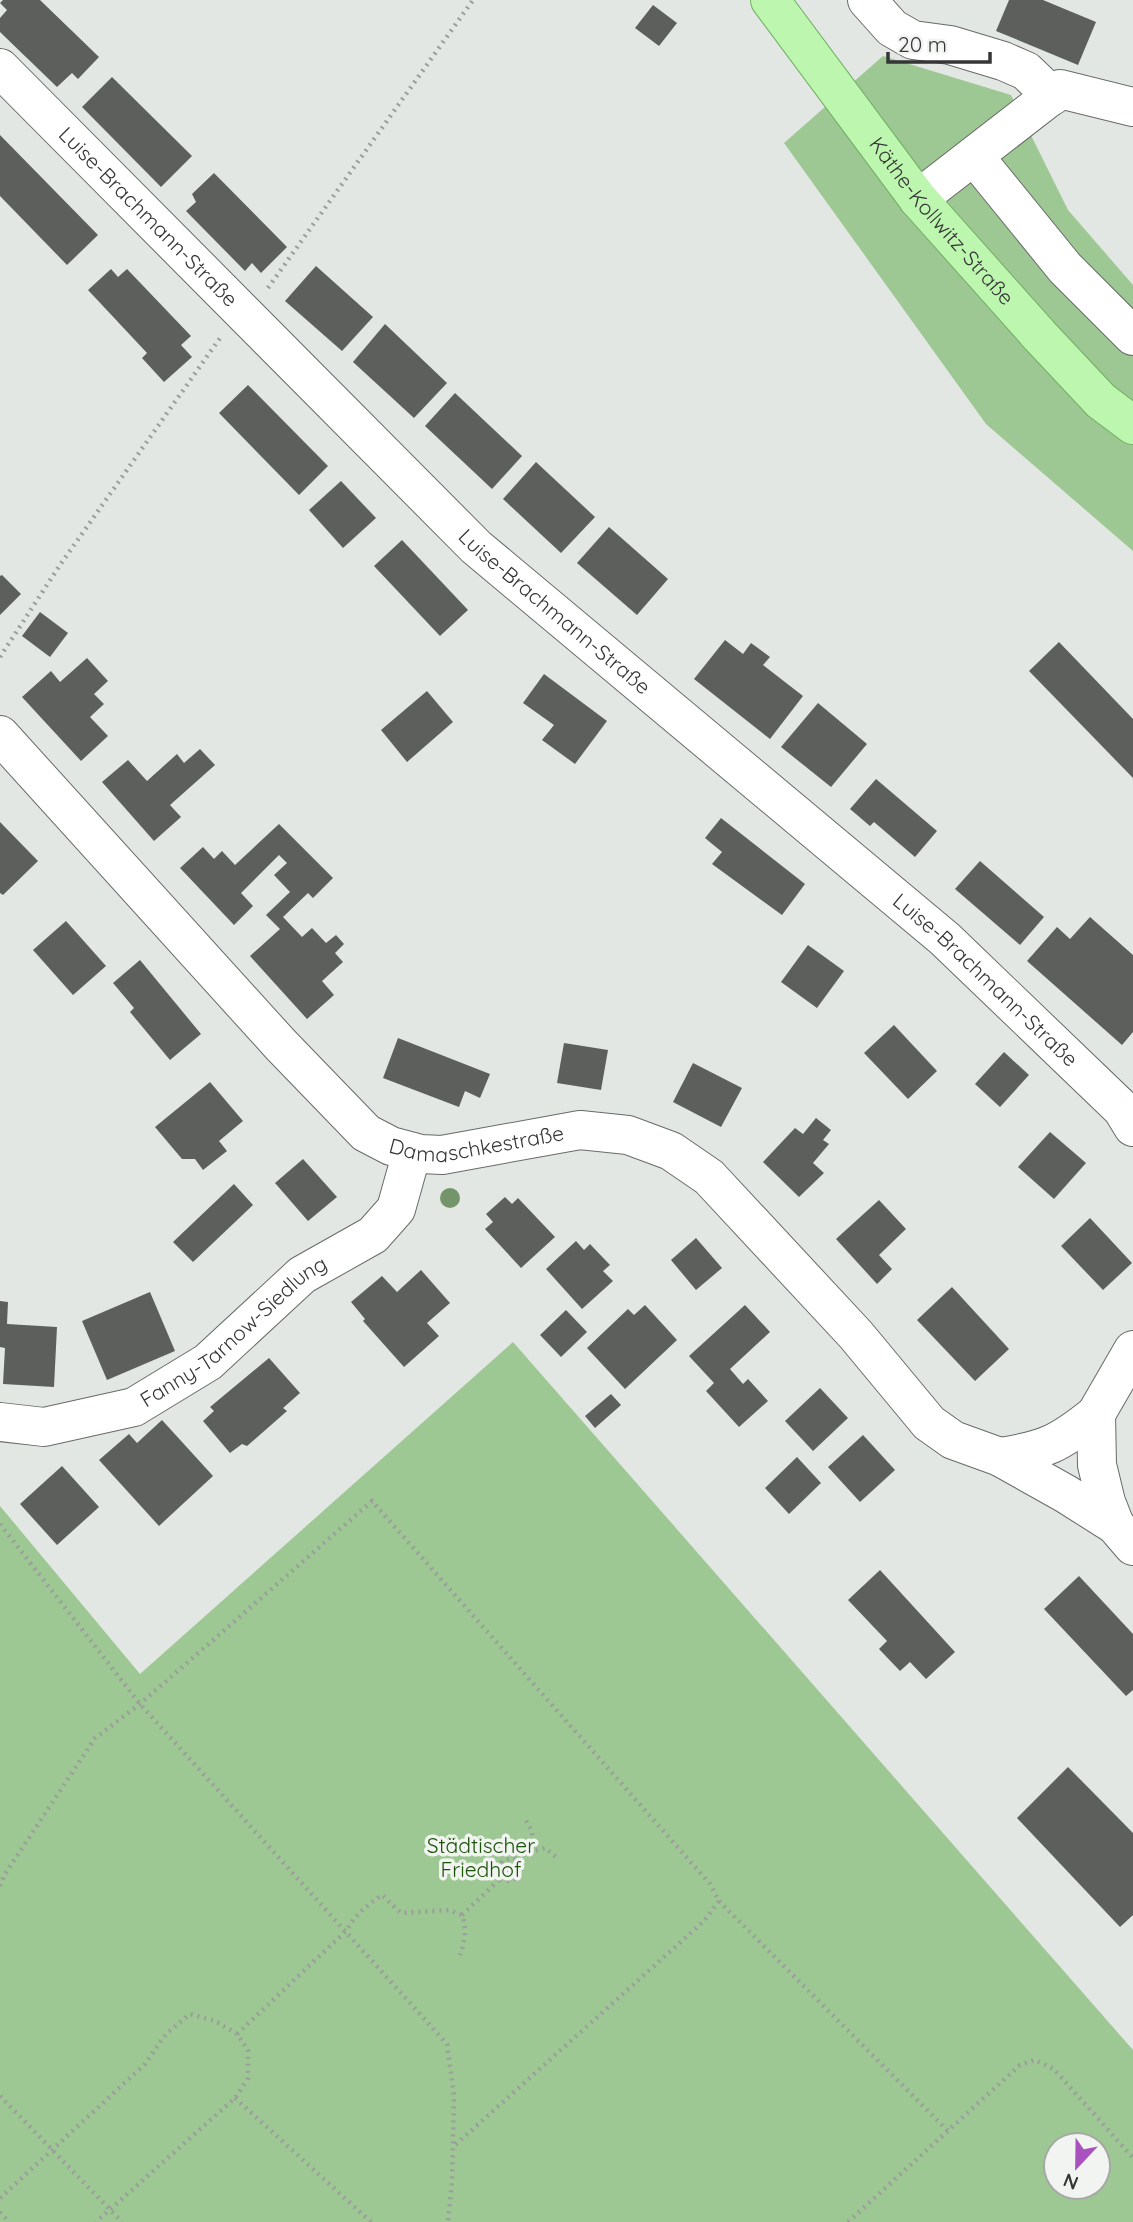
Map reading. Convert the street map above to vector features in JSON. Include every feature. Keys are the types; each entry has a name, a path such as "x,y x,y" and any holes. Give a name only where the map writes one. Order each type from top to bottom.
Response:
{"main road":[{"name":"Käthe-Kollwitz-Straße","path":"770,0 918,199 1101,401 1133,425"}],"street":[{"path":"867,0 891,28 913,40 950,45 1003,61 1026,71 1052,96"},
{"name":"Luise-Brachmann-Straße","path":"0,68 476,547 945,939 1122,1109 1133,1127"},
{"path":"918,199 1060,89 1133,107"},
{"path":"974,156 1065,268 1133,336"},
{"name":"Damaschkestraße","path":"0,735 280,1044 366,1133 391,1146 412,1152 442,1155 580,1130 628,1135 671,1151 709,1177 856,1335 929,1423 953,1440 1000,1457 1124,1535"},
{"name":"Fanny-Tarnow-Siedlung","path":"0,1422 44,1427 134,1407 208,1362 302,1275 373,1235 396,1209 412,1152"},
{"path":"1000,1457 1031,1452 1060,1442 1096,1414 1133,1350"},
{"path":"1096,1414 1097,1465 1106,1502 1124,1535"}],"path":[{"path":"0,657 67,555 473,0"},
{"path":"0,1886 5,1874 95,1738 140,1704 372,1501 710,1884 719,1901 948,2131"},
{"path":"0,1524 140,1704 347,1930 447,2044 454,2096 448,2222"},
{"path":"519,1860 528,1852 533,1839 532,1829 525,1819"},
{"path":"528,1852 545,1848 556,1857"},
{"path":"513,1858 519,1860 522,1866 517,1878 509,1881 500,1879 497,1872 502,1861 513,1858"},
{"path":"462,1915 500,1879"},
{"path":"237,2034 347,1930 352,1920 369,1903 382,1895 401,1913 449,1910 462,1915 465,1923 464,1944 460,1955"},
{"path":"453,2147 704,1922 719,1901"},
{"path":"0,2198 145,2064 166,2035 190,2014 215,2021 237,2034 248,2050 248,2078 235,2098 96,2222"},
{"path":"848,2222 1020,2064 1035,2060 1054,2069 1133,2158"},
{"path":"0,2096 122,2222"},
{"path":"235,2098 371,2222"},
{"path":"0,2212 9,2222"}],"green space":[{"path":"883,56 1011,95 1068,210 1133,285 1133,551 986,424 784,143"},
{"name":"Städtischer Friedhof","path":"513,1342 1133,2050 1133,2222 0,2222 0,1506 140,1674"}],"building":[{"path":"3,0 40,0 99,57 78,79 72,73 57,87 0,32 0,18 7,10 0,3"},
{"path":"1009,0 1043,0 1096,22 1078,65 996,31"},
{"path":"653,5 677,23 659,46 635,28"},
{"path":"112,77 192,156 161,187 82,107"},
{"path":"0,135 98,235 67,265 0,196"},
{"path":"214,173 287,247 261,273 252,263 245,271 186,211 196,202 192,194"},
{"path":"316,266 373,317 342,351 285,301"},
{"path":"111,269 118,277 127,269 191,336 181,345 192,357 164,382 142,358 147,353 88,290"},
{"path":"385,324 447,383 414,418 353,362"},
{"path":"248,385 328,466 299,495 219,413"},
{"path":"455,393 522,456 492,489 425,426"},
{"path":"536,462 595,517 561,553 503,499"},
{"path":"341,481 376,518 343,548 309,510"},
{"path":"609,527 668,579 637,615 577,563"},
{"path":"402,540 468,610 440,636 374,566"},
{"path":"0,576 21,594 0,615"},
{"path":"40,612 68,633 50,657 22,636"},
{"path":"725,640 743,654 751,643 770,657 763,665 803,696 770,739 694,679"},
{"path":"1059,642 1133,719 1133,778 1029,671"},
{"path":"87,658 108,681 94,694 104,704 90,717 108,736 81,761 22,697 51,671 60,682"},
{"path":"544,674 607,721 575,764 542,740 554,725 523,703"},
{"path":"427,691 453,722 407,762 381,730"},
{"path":"818,703 867,744 831,787 781,747"},
{"path":"200,749 215,765 170,805 181,817 154,841 102,782 128,760 147,781 177,754 184,763"},
{"path":"876,779 937,831 915,857 874,822 870,826 850,809"},
{"path":"721,818 805,884 782,915 712,864 722,852 705,838"},
{"path":"0,822 38,861 3,895 0,893"},
{"path":"279,824 333,878 313,898 308,893 283,917 302,937 312,928 326,943 336,935 344,944 335,953 343,962 322,981 334,995 307,1019 250,956 280,929 266,915 290,892 274,875 287,863 279,855 241,893 253,906 234,925 180,868 203,847 214,859 222,851 235,865"},
{"path":"980,861 1044,917 1020,945 955,889"},
{"path":"1090,917 1133,955 1133,1032 1122,1045 1027,961 1057,927 1070,939"},
{"path":"66,921 106,966 73,995 33,950"},
{"path":"808,945 844,971 817,1008 781,982"},
{"path":"140,960 201,1034 170,1060 130,1012 134,1008 113,983"},
{"path":"894,1025 937,1071 908,1099 864,1053"},
{"path":"398,1038 490,1074 480,1098 465,1091 459,1107 383,1078"},
{"path":"564,1043 608,1050 601,1090 557,1083"},
{"path":"1004,1052 1029,1075 1000,1107 975,1084"},
{"path":"693,1063 742,1088 721,1127 673,1102"},
{"path":"210,1082 243,1121 219,1141 227,1151 203,1170 195,1159 182,1159 155,1127"},
{"path":"816,1118 831,1130 823,1140 829,1144 813,1163 824,1173 799,1197 763,1162 795,1128 803,1134"},
{"path":"1050,1132 1086,1163 1054,1199 1018,1167"},
{"path":"303,1159 337,1197 308,1221 275,1183"},
{"path":"234,1184 253,1205 193,1262 173,1242"},
{"path":"505,1197 512,1204 518,1198 555,1237 521,1268 485,1229 493,1222 486,1214"},
{"path":"879,1200 906,1229 879,1255 892,1269 877,1284 836,1239"},
{"path":"1090,1218 1132,1263 1103,1290 1061,1246"},
{"path":"696,1238 722,1268 696,1290 671,1260"},
{"path":"576,1241 584,1250 590,1244 610,1265 603,1271 613,1281 582,1309 546,1269"},
{"path":"421,1270 450,1303 427,1323 439,1336 404,1367 363,1321 365,1319 351,1302 382,1276 397,1292"},
{"path":"952,1287 1009,1349 975,1381 917,1320"},
{"path":"150,1292 175,1351 107,1380 82,1321"},
{"path":"0,1301 8,1302 7,1324 57,1327 54,1387 3,1384 5,1348 0,1347"},
{"path":"645,1305 677,1340 625,1389 587,1348 628,1309 634,1315"},
{"path":"745,1305 770,1332 730,1369 743,1384 748,1379 768,1401 739,1427 706,1391 714,1383 689,1356"},
{"path":"566,1310 587,1332 561,1357 540,1335"},
{"path":"269,1358 300,1393 283,1408 287,1411 247,1446 242,1444 230,1453 203,1421 214,1411 210,1407"},
{"path":"820,1388 848,1418 813,1451 785,1421"},
{"path":"611,1394 621,1405 595,1428 585,1416"},
{"path":"162,1420 213,1476 159,1526 99,1460 129,1434 137,1443"},
{"path":"863,1435 895,1470 860,1502 828,1467"},
{"path":"797,1457 821,1483 789,1514 765,1488"},
{"path":"62,1466 99,1507 57,1545 20,1504"},
{"path":"880,1570 955,1652 926,1679 910,1662 900,1671 879,1649 887,1641 848,1600"},
{"path":"1079,1576 1133,1634 1133,1690 1126,1696 1044,1609"},
{"path":"1068,1767 1133,1833 1133,1915 1120,1927 1017,1818"}]}
